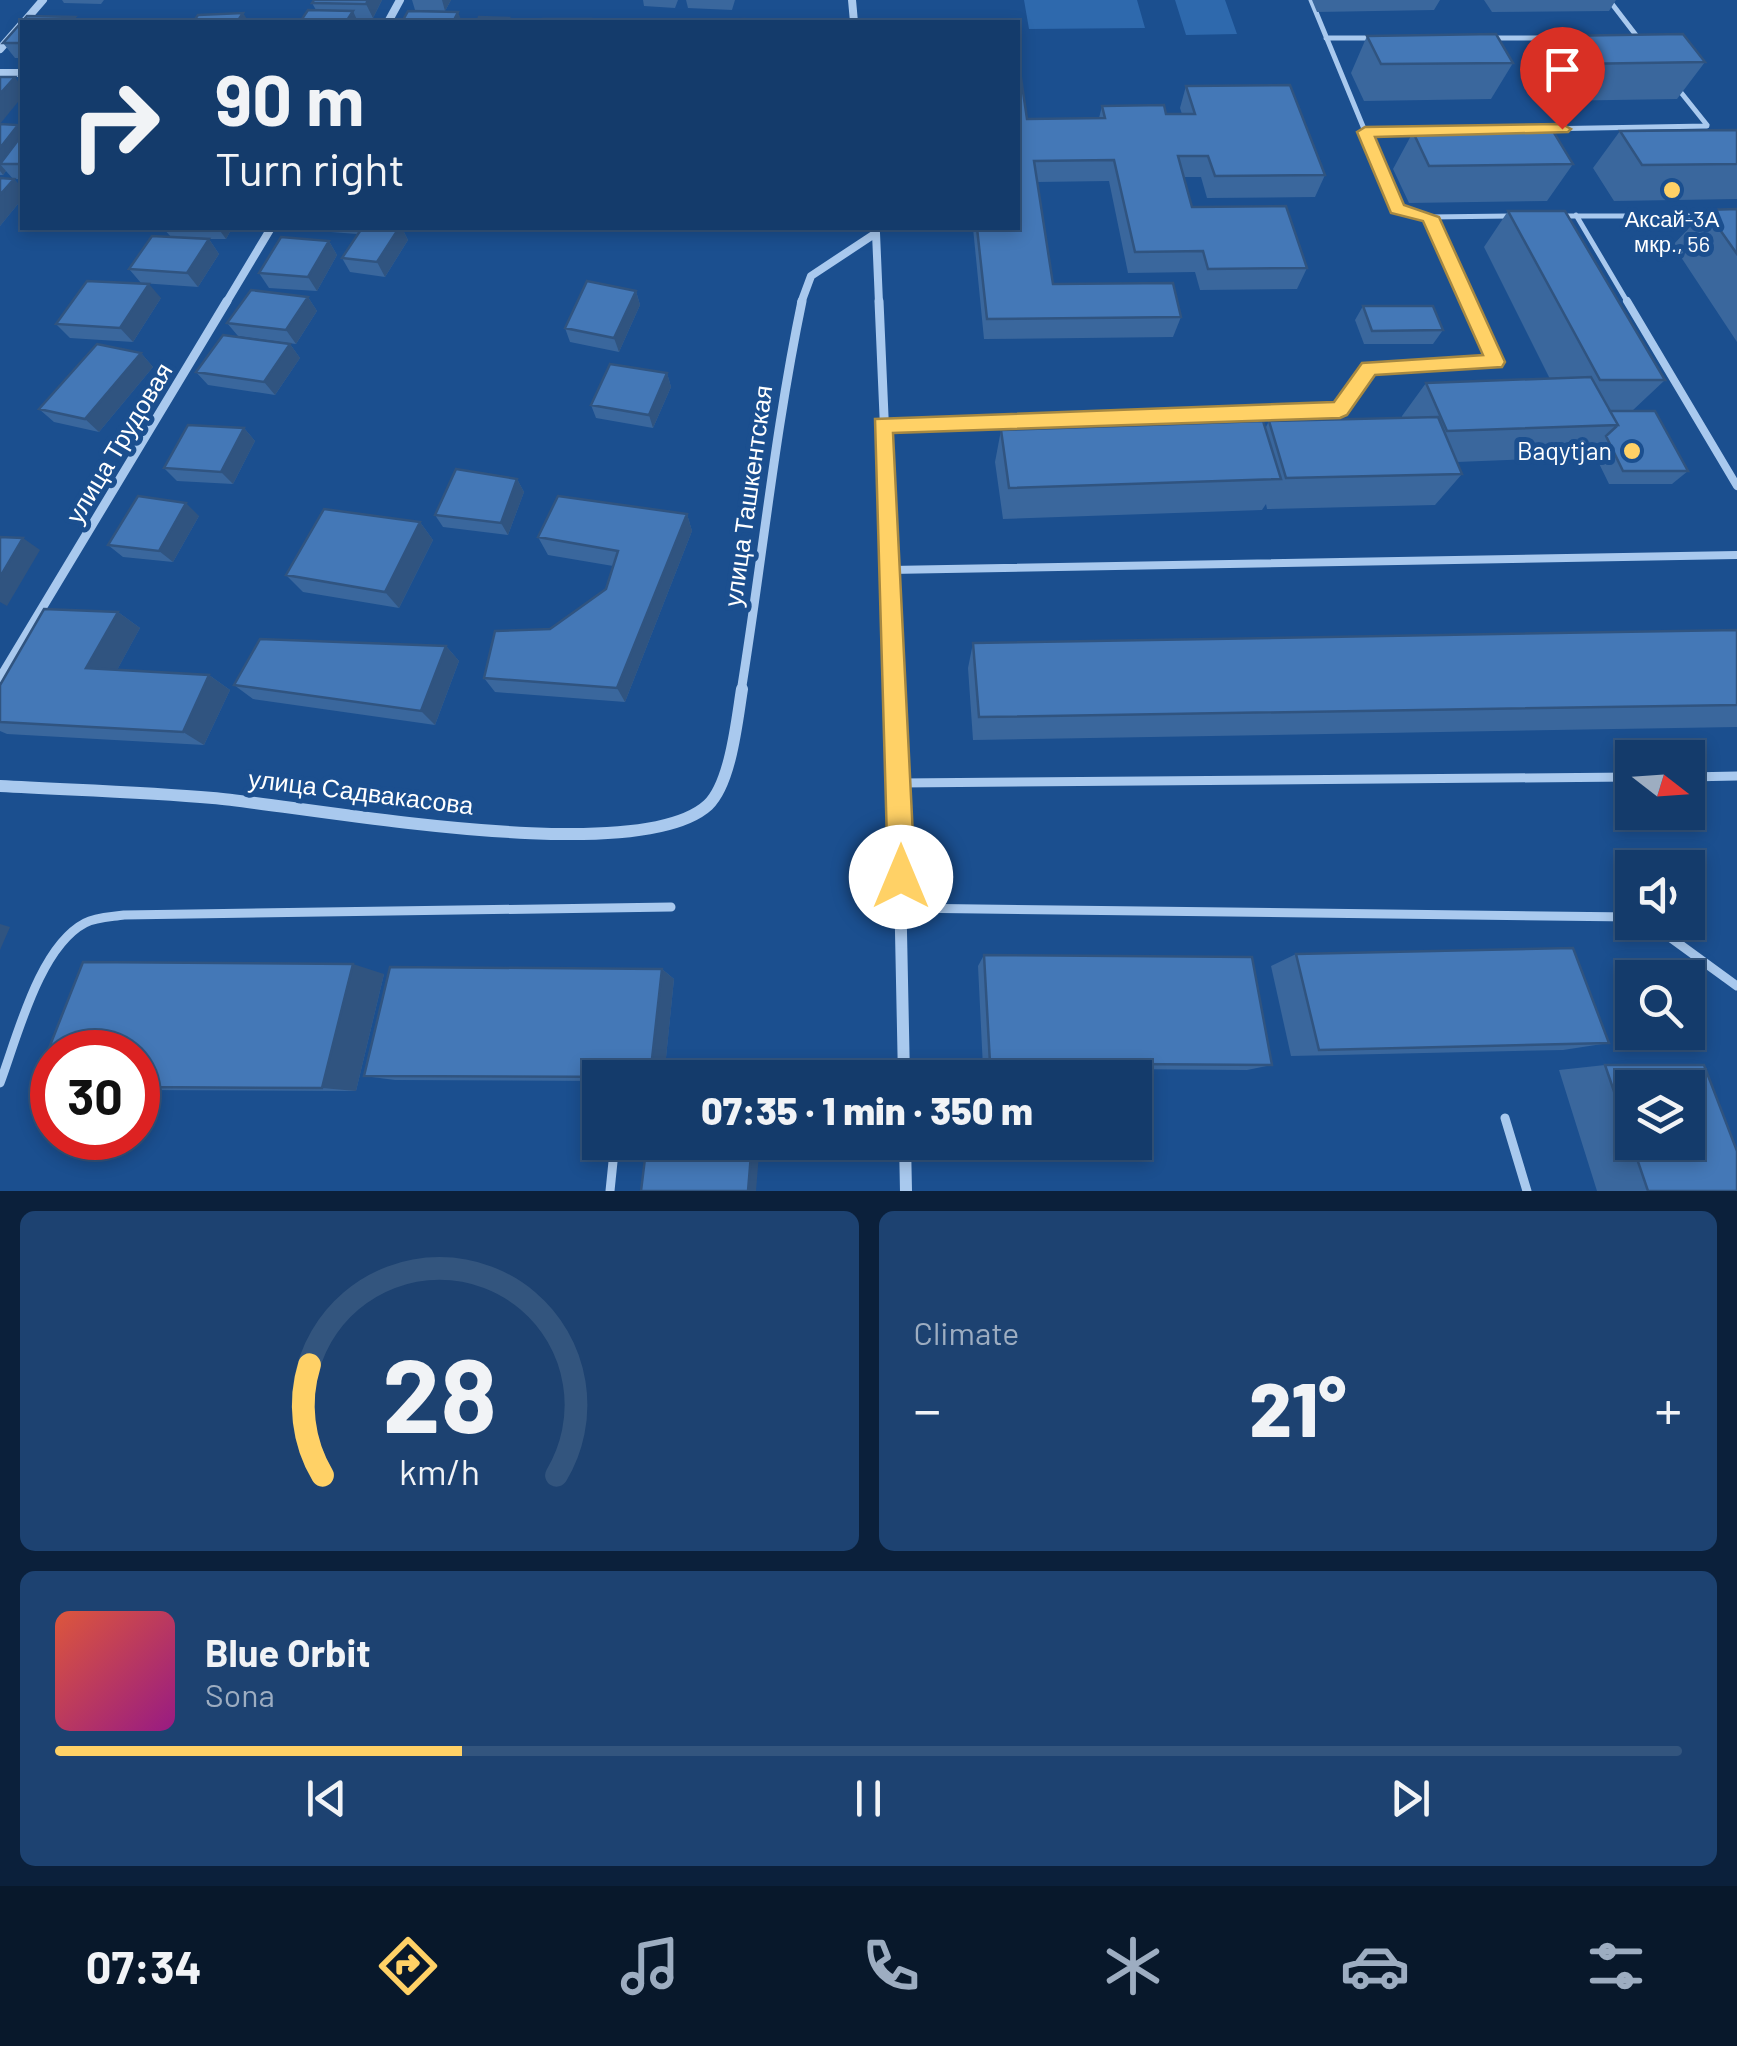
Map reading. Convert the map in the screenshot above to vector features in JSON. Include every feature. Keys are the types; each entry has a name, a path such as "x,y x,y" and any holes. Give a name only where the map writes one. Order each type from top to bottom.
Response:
{"street":[{"path":"26,20 43,0"},
{"path":"0,50 20,27"},
{"name":"улица Трудовая","path":"0,678 270,230"},
{"path":"875,230 881,286 882,425 900,784 904,1060"},
{"name":"улица Ташкентская","path":"710,802 731,754 773,497 784,383 803,295 811,276 875,230"},
{"name":"улица Садвакасова","path":"0,786 212,798 526,834 634,830 680,822 710,802"},
{"path":"905,1160 906,1191"}],"lane":[{"path":"1311,0 1397,209 1430,217 1522,216"},
{"path":"1609,0 1649,52"},
{"path":"1620,37 1638,37"},
{"path":"1326,38 1382,38"},
{"path":"1474,38 1565,38"},
{"path":"1672,82 1717,139"},
{"path":"1365,132 1707,126"},
{"path":"1540,216 1719,216"},
{"path":"1576,216 1737,486"},
{"path":"882,425 1340,410 1369,368 1495,362 1430,217"},
{"path":"890,570 1737,555"},
{"path":"1705,777 1737,776"},
{"path":"900,784 1615,777"},
{"path":"0,1083 46,968 58,946 83,924 124,915 671,907"},
{"path":"902,908 1615,918"},
{"path":"1674,940 1737,986"},
{"path":"1505,1118 1527,1191"},
{"path":"610,1191 613,1160"}],"shaded area":[{"path":"1024,0 1137,0 1145,28 1029,29"},
{"path":"1175,0 1225,0 1237,34 1186,35"}],"building":[{"path":"368,0 366,4 312,3"},
{"path":"308,10 353,11 347,20 301,20"},
{"path":"408,11 458,12 454,20 403,20"},
{"path":"243,13 238,20 194,20 198,15"},
{"path":"27,16 75,17 72,20 23,20"},
{"path":"479,17 509,18 508,20 478,20"},
{"path":"20,24 20,43 3,43"},
{"path":"1496,34 1513,63 1381,64 1367,36"},
{"path":"1683,34 1705,62 1574,64 1555,36"},
{"path":"0,77 15,77 0,94"},
{"path":"1020,78 1027,119 1105,118 1102,106 1164,105 1166,114 1195,114 1186,86 1290,85 1325,175 1215,176 1208,156 1178,156 1192,207 1286,206 1307,268 1208,269 1203,251 1135,252 1114,160 1034,161 1053,284 1173,283 1181,317 987,319 977,230 1020,230"},
{"path":"0,124 18,125 0,148"},
{"path":"1737,130 1737,164 1642,165 1620,131"},
{"path":"1553,131 1573,164 1429,166 1413,132"},
{"path":"20,138 20,164 0,164"},
{"path":"0,178 14,179 0,195"},
{"path":"1737,209 1737,254 1706,210"},
{"path":"1508,211 1565,211 1665,380 1600,380"},
{"path":"361,230 398,230 377,262 342,258"},
{"path":"152,236 209,239 187,273 129,269"},
{"path":"281,237 329,241 308,277 259,273"},
{"path":"87,281 149,284 120,328 56,324"},
{"path":"587,281 636,291 614,338 565,328"},
{"path":"251,290 308,297 286,330 227,323"},
{"path":"1363,306 1433,306 1443,330 1372,331"},
{"path":"223,335 290,344 264,382 196,372"},
{"path":"97,344 141,353 85,419 39,409"},
{"path":"610,364 667,373 649,415 591,405"},
{"path":"1591,377 1618,425 1447,431 1426,383"},
{"path":"1610,411 1655,411 1688,471 1623,471 1606,436 1618,425"},
{"path":"1438,417 1462,474 1286,478 1269,421"},
{"path":"1263,421 1281,479 1009,488 1001,430"},
{"path":"188,425 244,428 221,472 164,468"},
{"path":"456,469 517,479 501,523 435,515"},
{"path":"138,496 186,503 159,551 108,545"},
{"path":"558,496 687,514 617,688 484,678 495,631 550,629 606,589 618,551 538,537"},
{"path":"324,509 420,522 385,592 286,575"},
{"path":"0,537 23,538 0,577"},
{"path":"44,609 118,612 86,668 209,675 183,732 0,722 0,685"},
{"path":"1737,630 1737,705 979,717 973,643"},
{"path":"260,639 446,646 421,711 234,685"},
{"path":"1573,948 1609,1043 1319,1050 1296,954"},
{"path":"984,955 1252,957 1272,1065 1152,1064 1152,1060 990,1060"},
{"path":"83,962 353,964 322,1088 160,1087 160,1030 56,1030"},
{"path":"390,967 662,969 652,1060 582,1060 582,1077 364,1076"},
{"path":"1605,1065 1704,1065 1737,1151 1737,1191 1648,1191 1637,1160 1705,1160 1705,1070 1615,1070 1615,1094"},
{"path":"645,1160 751,1160 748,1191 641,1191"}],"place":[{"name":"Аксай-3А мкр., 56","path":"1672,190"},
{"name":"Baqytjan","path":"1632,451"}],"route":[{"path":"901,877 882,425 1340,410 1369,368 1495,362 1430,217 1397,209 1365,132 1562,129"}]}
